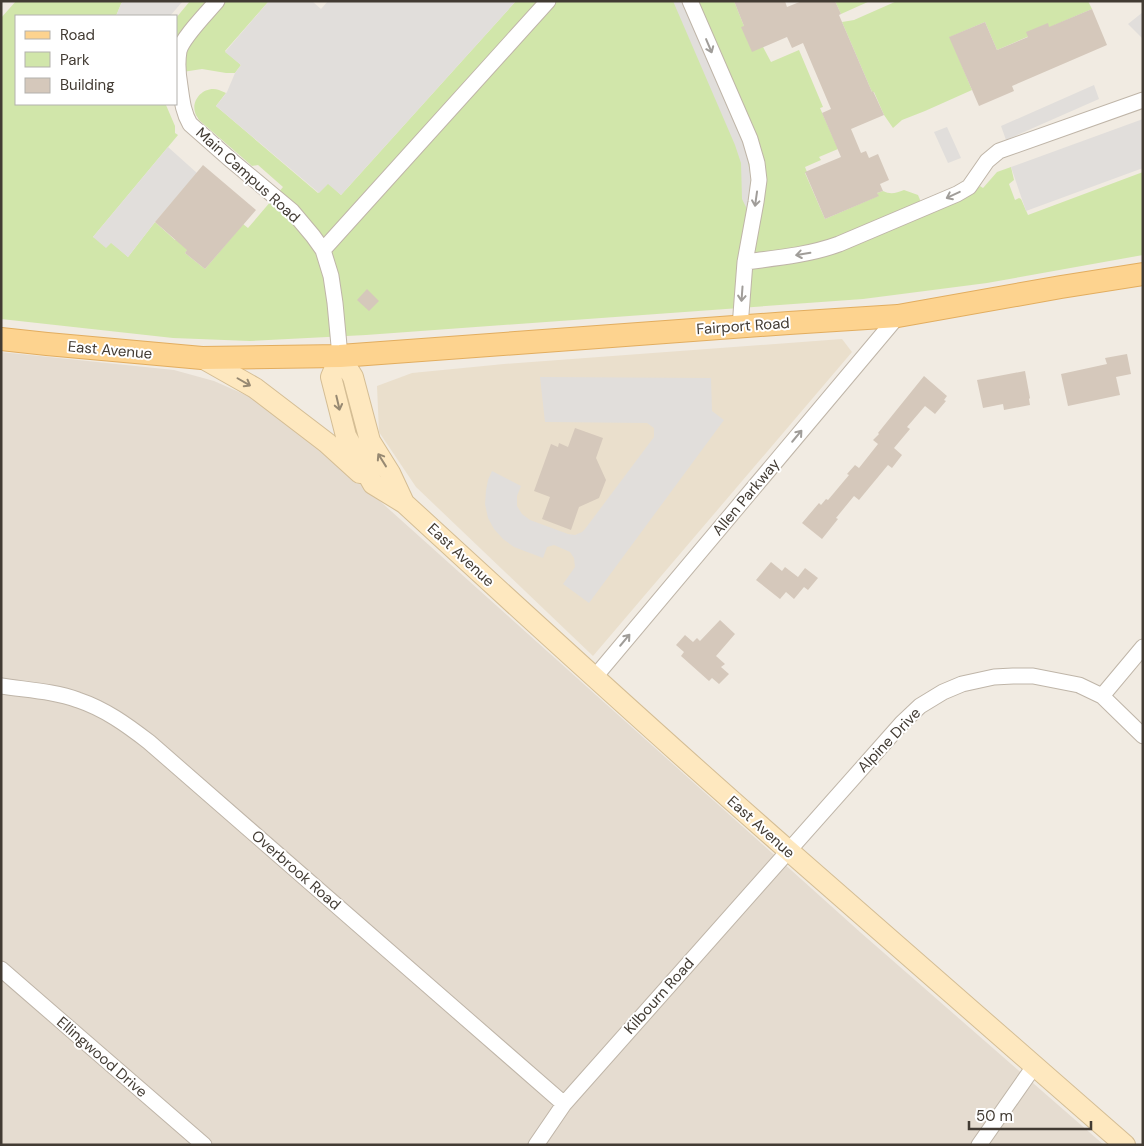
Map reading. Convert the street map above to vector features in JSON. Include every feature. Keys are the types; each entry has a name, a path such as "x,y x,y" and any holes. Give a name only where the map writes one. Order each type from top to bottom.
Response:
{"main road":[{"name":"Fairport Road","path":"340,356 898,316 1143,274"},
{"name":"East Avenue","path":"1,339 202,358 340,356"},
{"name":"East Avenue","path":"340,356 332,377 346,436 373,484 404,503 594,678 788,851 1125,1145"},
{"name":"East Avenue","path":"340,356 353,377 370,441 390,473 404,503"},
{"path":"202,358 255,388 327,443 373,484"}],"street":[{"name":"Main Campus Road","path":"217,1 191,32 180,49 178,66 182,105 190,124 292,211 323,250 331,276 340,356"},
{"path":"323,250 548,1"},
{"path":"690,1 750,140 759,180 745,262 740,327"},
{"path":"745,262 808,253 839,244 957,194 969,187 987,161 1000,151 1143,100"},
{"name":"Allen Parkway","path":"594,678 898,316"},
{"path":"1102,696 1143,646"},
{"name":"Alpine Drive","path":"788,851 902,722 920,706 943,692 962,684 994,677 1033,676 1078,685 1102,696 1143,736"},
{"name":"Overbrook Road","path":"1,686 59,694 78,700 104,711 130,727 564,1104"},
{"name":"Kilbourn Road","path":"536,1145 564,1104 788,851"},
{"name":"Ellingwood Drive","path":"1,969 204,1145"},
{"path":"979,1145 1035,1065"}],"shaded area":[{"path":"123,1 183,1 171,15 116,15"},
{"path":"269,1 312,1 321,9 328,1 516,1 341,195 328,184 319,193 216,106 227,92 235,73 241,65 225,52"},
{"path":"673,1 682,1 746,150 751,179 747,209 742,199 741,163 735,145"},
{"path":"1143,12 1143,39 1128,24"},
{"path":"1094,85 1099,99 1006,140 1001,126"},
{"path":"1143,119 1143,168 1026,211 1011,167"},
{"path":"947,127 961,158 948,163 934,132"},
{"path":"168,147 197,173 128,257 111,243 106,248 93,237"},
{"path":"842,339 852,352 593,656 416,487 379,432 377,386 412,373 504,364"},
{"path":"1,352 174,370 214,381 257,400 313,441 860,932 1104,1145 1,1145"},
{"path":"540,377 711,378 712,411 724,420 589,603 563,584 575,567 574,558 570,552 554,545 547,547 543,558 514,547 494,529 488,518 485,504 488,480 492,471 521,486 517,496 517,506 522,514 530,520 575,535 585,529 654,437 654,428 647,423 545,422"}],"green space":[{"path":"16,1 123,1 116,15 15,15 15,105 166,105 175,126 175,133 178,135 93,237 111,242 128,257 155,222 188,249 185,253 205,269 243,224 248,228 283,187 258,165 252,166 199,120 194,107 197,98 204,91 214,89 226,93 216,106 318,193 328,183 341,195 516,1 734,1 744,26 763,47 771,62 799,50 823,107 820,108 838,149 819,157 821,160 805,167 807,172 805,173 825,219 878,196 877,193 883,191 893,193 904,190 918,195 926,214 962,200 980,186 983,188 997,172 1011,167 1014,180 1009,184 1015,200 1021,199 1028,215 1143,172 1143,255 987,283 863,299 366,335 250,341 173,338 1,319 1,18"},
{"path":"190,1 269,1 225,51 241,65 235,73 202,69 178,73 178,16"},
{"path":"835,1 870,1 841,14"},
{"path":"897,1 1088,1 1092,9 997,50 985,22 950,37 972,90 902,120 893,128 884,115 874,92 872,92 842,22 854,20"}],"building":[{"path":"734,1 785,1 787,7 802,1 835,1 841,14 839,15 872,92 884,115 851,129 861,153 866,151 869,158 878,154 889,180 880,184 883,191 877,193 879,196 825,219 805,172 841,157 822,113 831,109 803,43 792,48 787,37 752,52 741,27 744,26"},
{"path":"1092,9 1107,45 1012,86 1014,91 979,106 949,37 985,22 997,50 1028,37 1026,32 1048,23 1049,27"},
{"path":"203,165 256,210 205,269 185,253 187,250 155,222"},
{"path":"367,289 379,301 369,311 357,300"},
{"path":"1127,354 1131,374 1116,377 1120,395 1068,406 1061,374 1107,364 1105,358"},
{"path":"1025,371 1030,405 1004,410 1003,404 983,408 977,380"},
{"path":"924,376 947,396 944,400 946,401 935,414 925,406 907,427 910,429 894,448 902,455 892,468 888,465 859,500 854,496 822,539 802,523 819,503 821,505 826,499 828,500 855,465 859,468 878,444 873,440"},
{"path":"575,428 603,438 596,458 606,480 599,498 579,507 571,530 542,519 550,497 534,491 551,444 558,447 559,443 568,447"},
{"path":"771,562 782,571 785,567 798,577 805,568 818,578 808,590 804,587 794,599 786,592 780,599 756,580"},
{"path":"720,620 735,634 716,656 725,664 721,667 729,674 719,684 712,678 709,681 681,656 684,652 676,645 685,635 693,642 697,638 700,641"}]}
